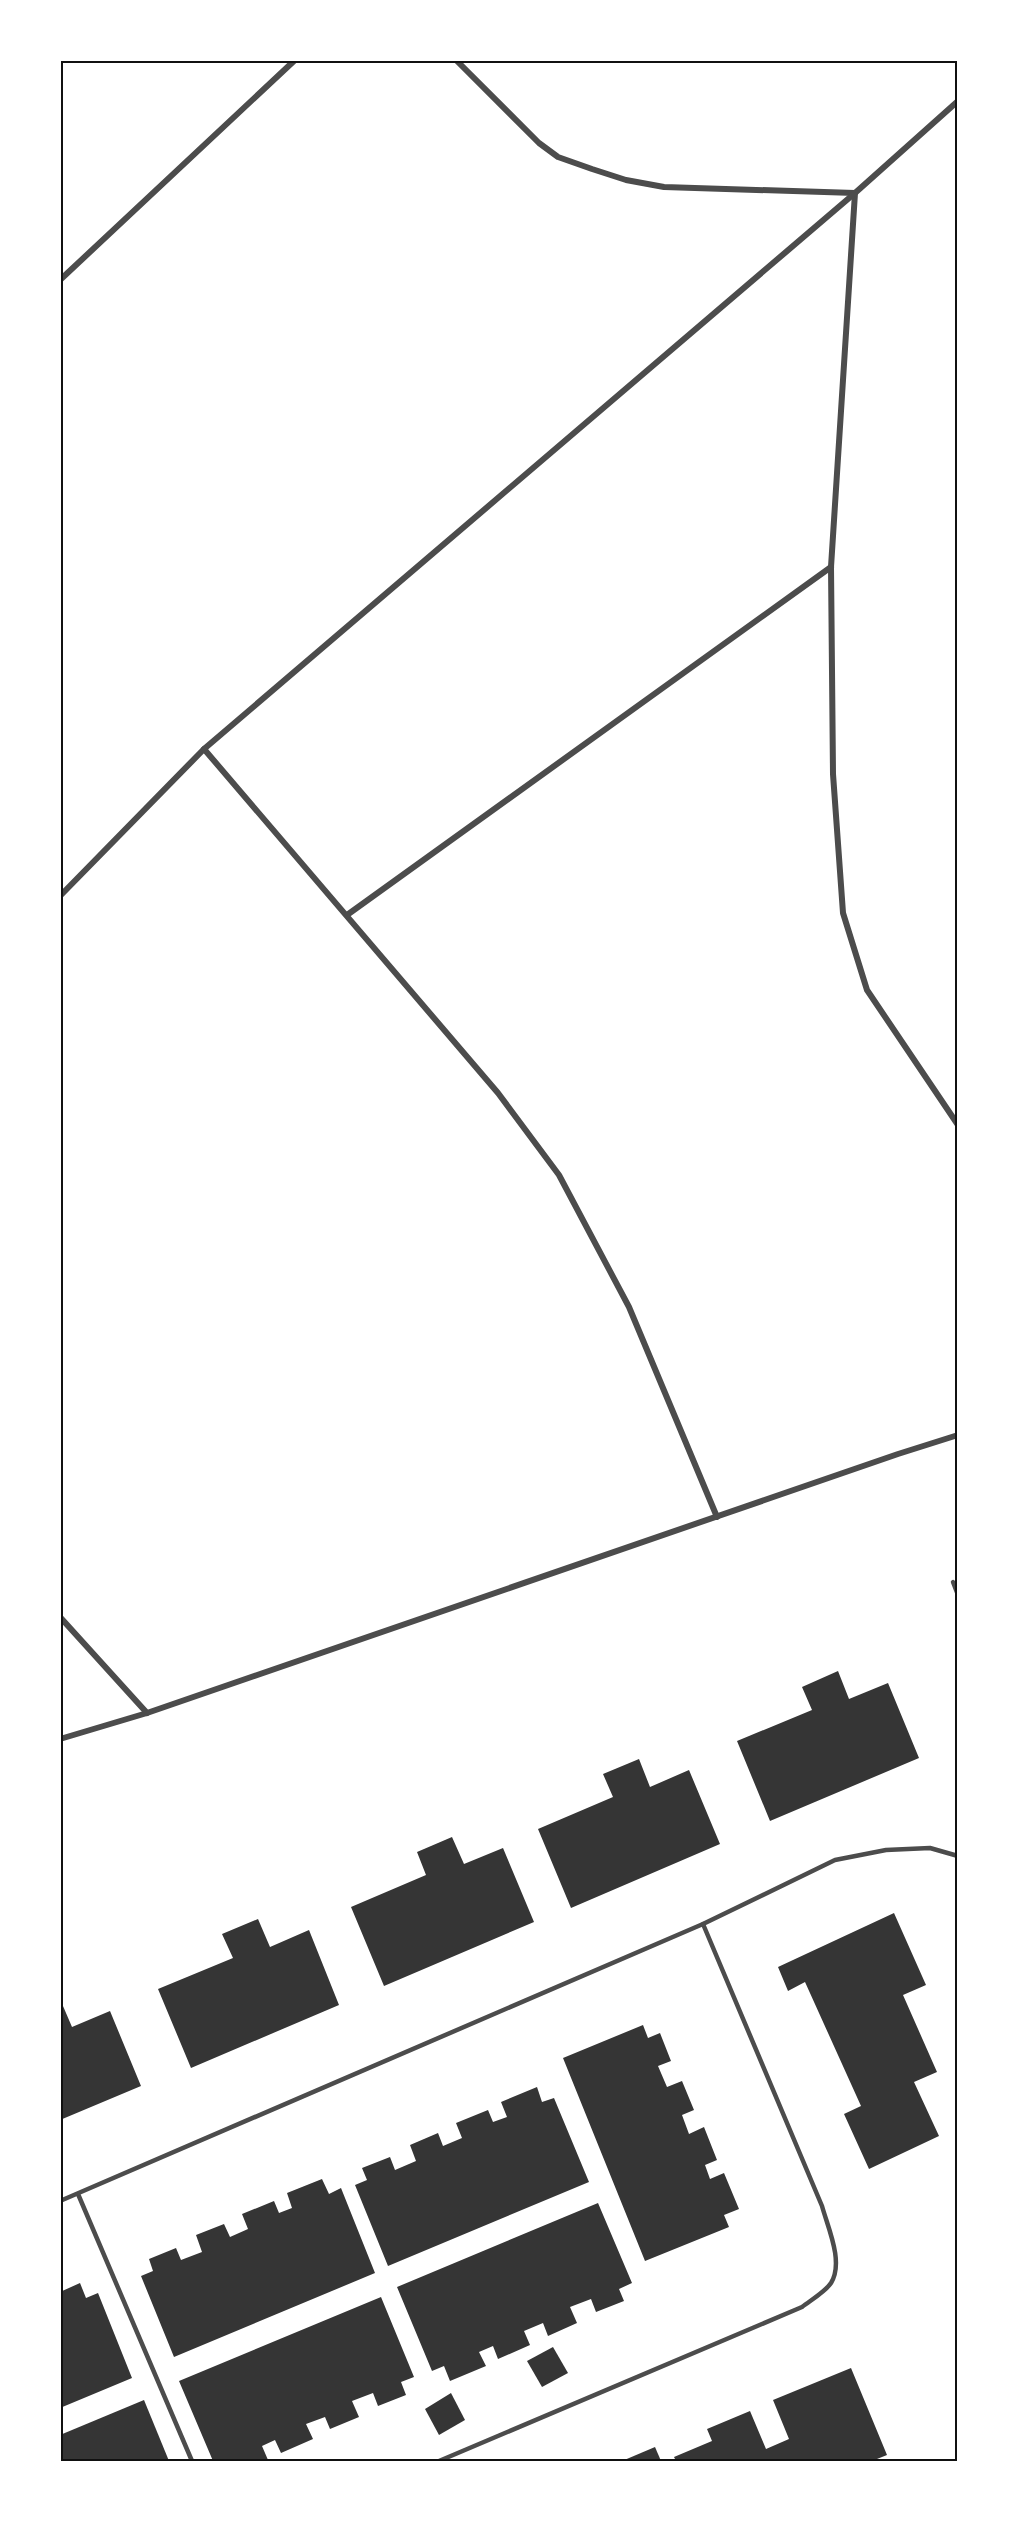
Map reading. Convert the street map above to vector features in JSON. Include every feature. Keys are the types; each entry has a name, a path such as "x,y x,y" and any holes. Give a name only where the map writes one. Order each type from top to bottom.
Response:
{"street":[{"path":"60,280 295,60"},
{"path":"456,60 539,143 558,157 592,169 626,180 664,187 855,193"},
{"path":"60,896 204,749 855,193 958,101"},
{"path":"855,193 831,567 833,774 843,913 867,990 958,1125"},
{"path":"347,915 831,567"},
{"path":"204,749 498,1093 560,1175 629,1307 717,1517"},
{"path":"60,1739 147,1713 958,1435"},
{"path":"60,1617 147,1713"}],"lane":[{"path":"953,1582 958,1595"},
{"path":"60,2201 704,1924 835,1860 886,1850 930,1848 958,1856"},
{"path":"439,2461 802,2307 830,2284 836,2269 822,2206 704,1924"},
{"path":"78,2194 192,2461"}],"building":[{"path":"838,1671 849,1699 888,1683 919,1758 770,1821 737,1741 812,1710 802,1687"},
{"path":"639,1759 650,1787 689,1770 720,1844 571,1908 538,1829 613,1797 603,1774"},
{"path":"452,1837 464,1864 503,1848 534,1922 384,1986 351,1907 426,1875 417,1852"},
{"path":"894,1913 926,1985 903,1995 937,2072 914,2082 939,2136 869,2169 844,2114 861,2106 805,1982 788,1991 778,1967"},
{"path":"258,1919 270,1947 309,1930 339,2005 191,2068 158,1989 233,1958 222,1934"},
{"path":"60,1999 72,2027 110,2011 141,2086 60,2120"},
{"path":"643,2025 648,2038 660,2033 671,2061 658,2066 667,2087 682,2081 694,2110 682,2115 689,2134 704,2127 717,2160 705,2165 710,2179 724,2173 739,2209 724,2215 729,2227 645,2261 563,2058"},
{"path":"537,2087 542,2102 554,2098 589,2182 388,2266 355,2185 367,2180 362,2168 390,2157 395,2170 416,2161 410,2145 438,2133 443,2146 462,2138 456,2123 488,2110 493,2122 507,2117 501,2102"},
{"path":"322,2179 329,2194 341,2188 375,2273 174,2357 141,2276 153,2271 149,2259 176,2248 181,2260 202,2252 196,2235 224,2224 230,2237 248,2229 242,2214 274,2201 279,2213 292,2208 287,2193"},
{"path":"598,2203 632,2283 619,2289 624,2301 596,2312 591,2299 570,2307 577,2323 548,2336 543,2323 524,2331 530,2345 498,2359 493,2346 479,2352 486,2366 450,2381 444,2366 432,2371 397,2287"},
{"path":"80,2283 86,2298 98,2293 132,2378 60,2408 60,2292"},
{"path":"381,2297 414,2377 401,2382 406,2395 378,2406 373,2393 352,2401 359,2417 330,2429 325,2417 306,2424 313,2439 281,2453 275,2440 262,2446 268,2460 213,2461 179,2381"},
{"path":"553,2347 568,2373 542,2387 527,2361"},
{"path":"851,2368 887,2455 872,2461 676,2461 674,2457 712,2441 707,2429 750,2411 766,2449 789,2439 773,2400"},
{"path":"451,2393 465,2420 439,2435 425,2409"},
{"path":"144,2400 169,2461 60,2461 60,2435"},
{"path":"655,2447 661,2461 622,2461"}]}
